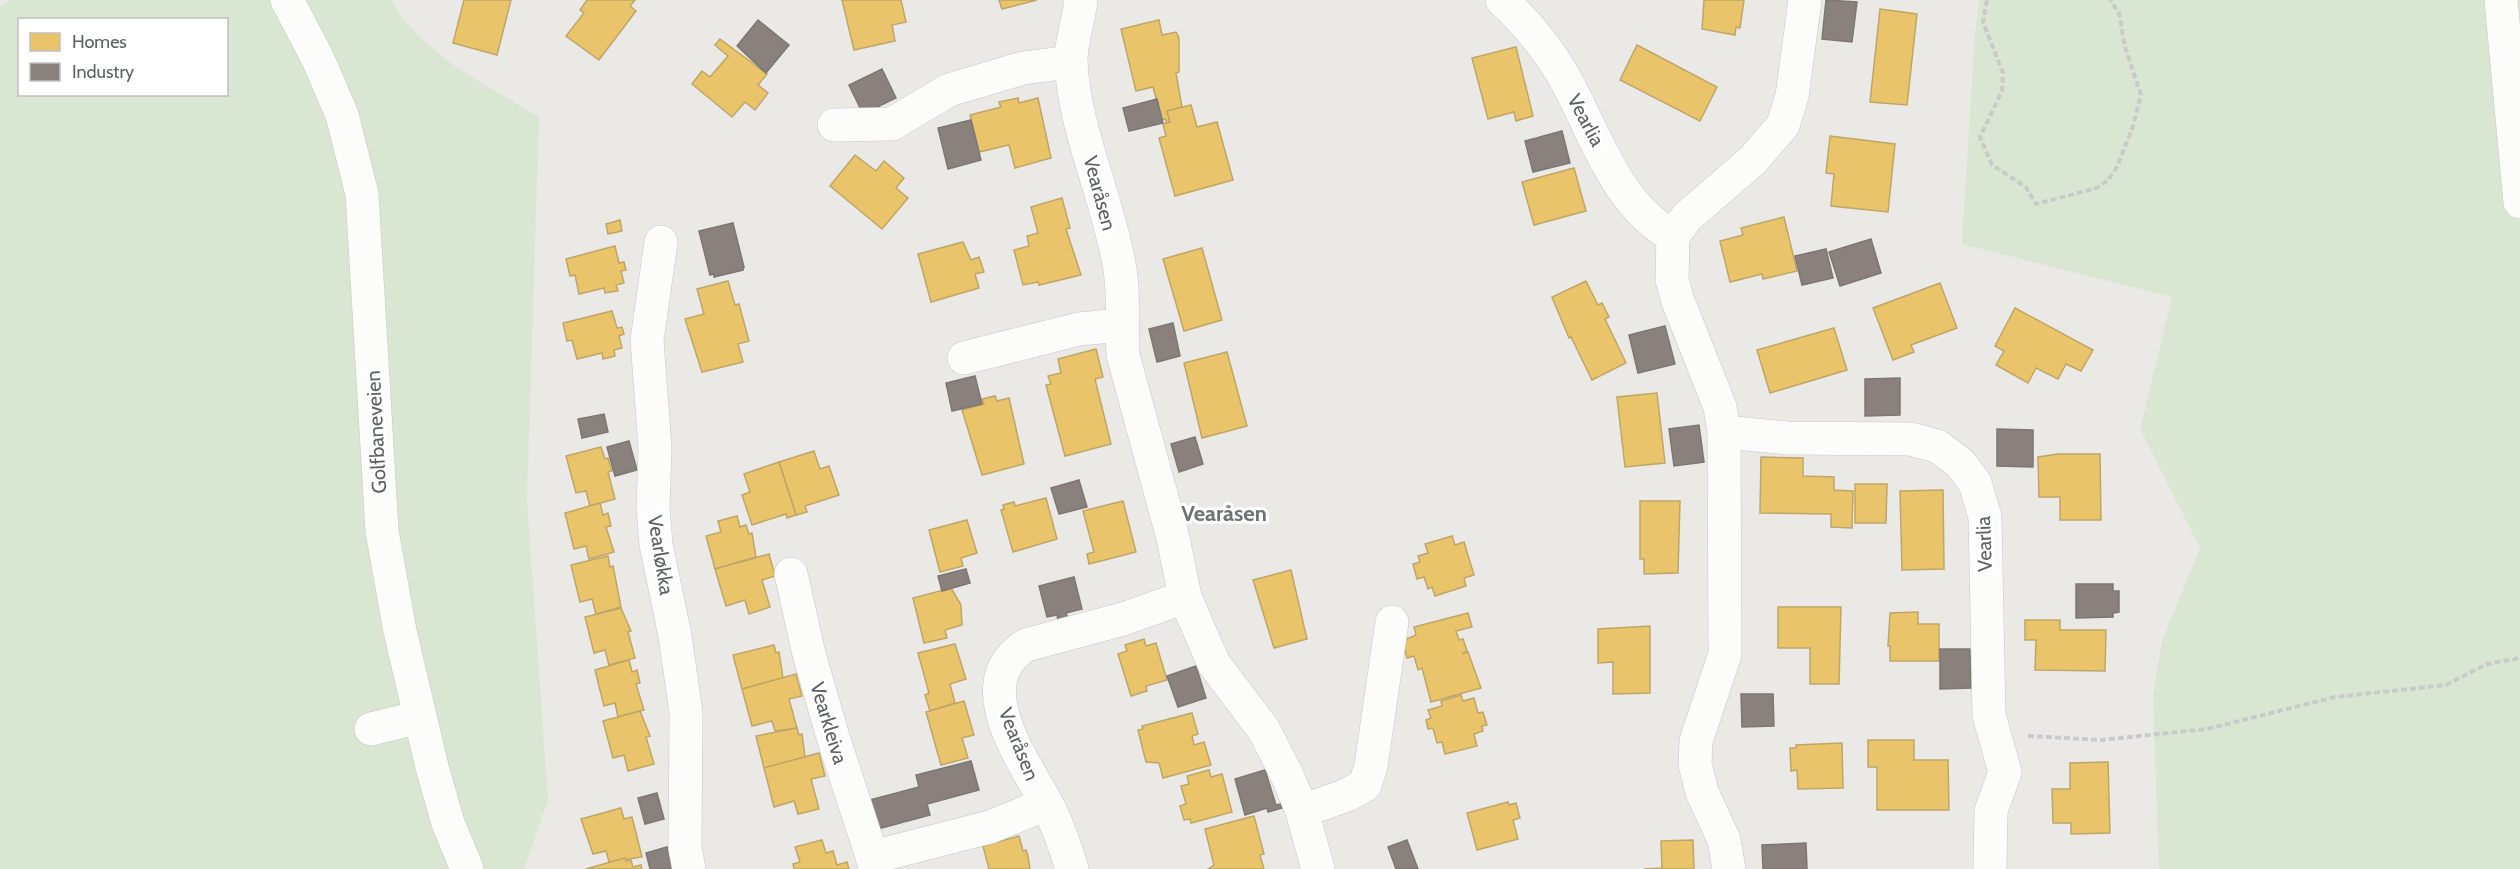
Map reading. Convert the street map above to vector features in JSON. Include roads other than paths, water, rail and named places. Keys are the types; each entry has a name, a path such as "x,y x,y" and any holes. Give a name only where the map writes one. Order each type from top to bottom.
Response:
{"street":[{"name":"Golfbaneveien","path":"287,0 318,59 342,115 363,194 381,531 400,631 420,717 448,823 467,869"},
{"name":"Vearåsen","path":"1081,0 1071,62 1076,104 1119,262 1124,299 1121,325 1123,355 1173,538 1185,597 1214,664 1264,730 1302,811 1318,869"},
{"name":"Vearlia","path":"1502,0 1536,34 1563,75 1624,191 1642,214 1673,236"},
{"path":"1729,869 1724,840 1702,792 1695,764 1696,741 1725,654 1724,432 1720,407 1672,280 1673,236 1687,217 1753,160 1783,125 1792,96 1805,0"},
{"path":"2501,0 2520,202"},
{"path":"834,126 892,124 950,90 1023,68 1071,62"},
{"name":"Vearløkka","path":"661,242 647,340 655,448 653,507 656,544 675,636 686,712 686,848 689,869"},
{"path":"964,358 1079,329 1121,325"},
{"name":"Vearlia","path":"1724,432 1788,438 1910,439 1937,447 1960,463 1975,483 1985,517 1985,627 1989,715 1992,734 2005,772 1991,811 1990,869"},
{"name":"Vearkleiva","path":"791,574 824,706 875,863"},
{"name":"Vearåsen","path":"1072,869 1063,837 1023,765 1006,724 998,689 1005,664 1013,653 1026,645 1123,619 1185,597"},
{"path":"1302,811 1347,795 1365,785 1371,766 1392,622"},
{"path":"371,729 420,717"},
{"path":"875,863 990,827 1046,804"}],"district":[{"name":"Vearåsen","path":"1224,513"}]}
